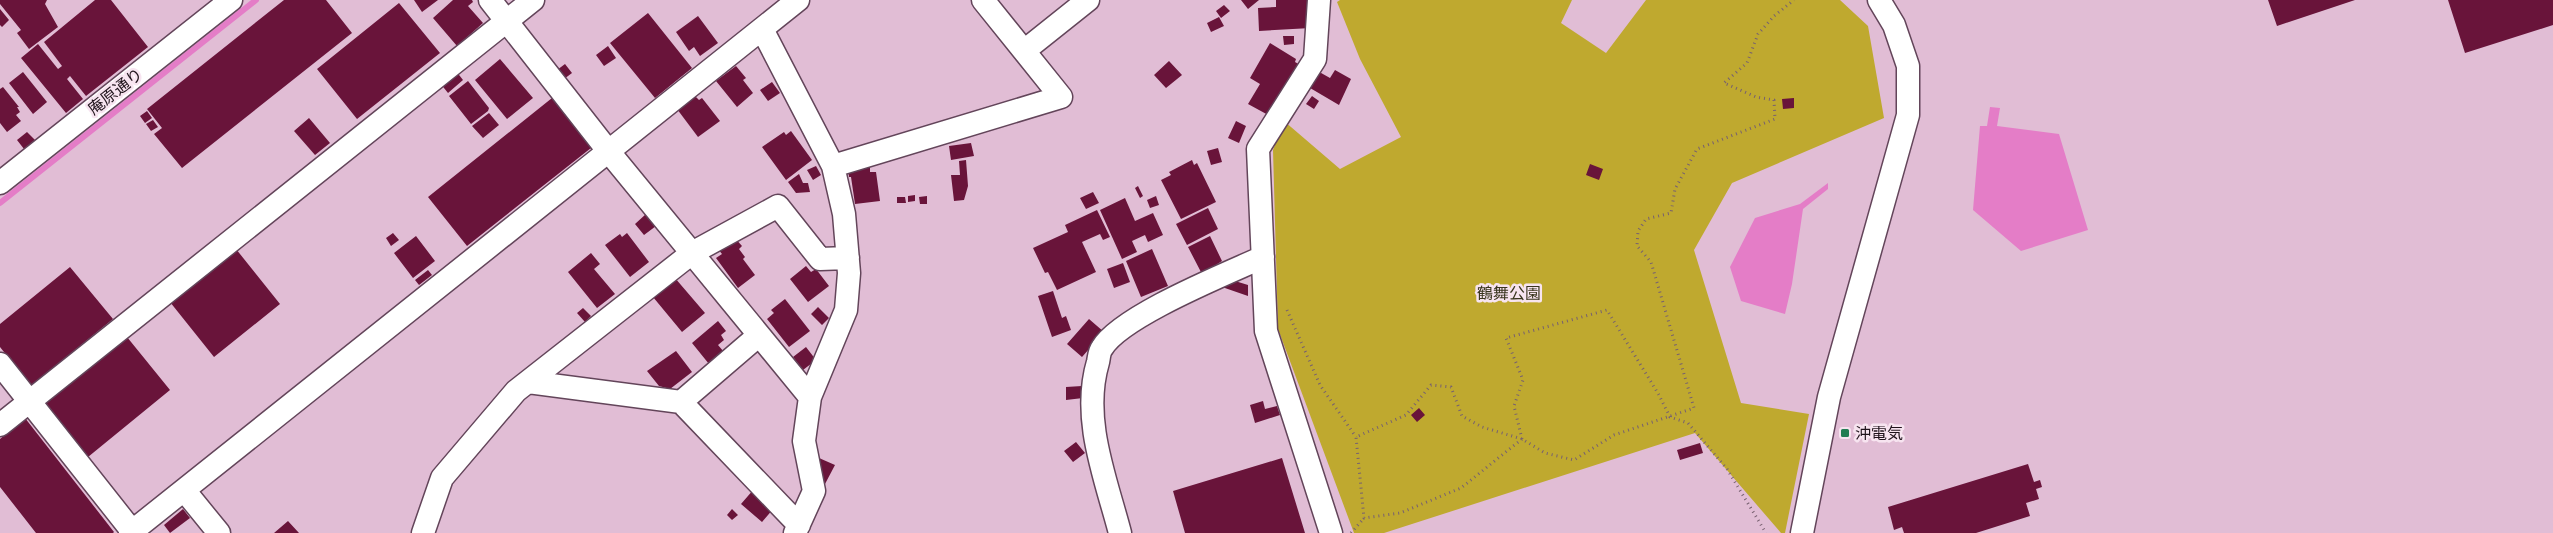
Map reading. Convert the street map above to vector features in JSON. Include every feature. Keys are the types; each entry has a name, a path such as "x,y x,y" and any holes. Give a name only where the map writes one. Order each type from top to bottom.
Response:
{"street":[{"name":"庵原通り","path":"0,183 231,0"},
{"path":"490,0 609,152 810,397"},
{"path":"0,425 533,0"},
{"path":"0,364 131,532 798,0"},
{"path":"833,166 1061,97 983,0"},
{"path":"1024,51 1088,0"},
{"path":"1319,0 1315,60 1258,149 1266,331 1331,533"},
{"path":"1802,533 1829,398 1908,115 1908,66 1894,25 1879,0"},
{"path":"528,382 681,402 797,529 814,491 804,441 810,397 846,310 848,258 844,214 833,166 762,30"},
{"path":"423,533 442,478 516,391 692,253 778,206 820,259 848,258"},
{"path":"1120,533 1093,431 1093,377 1102,348 1124,327 1155,308 1263,257"},
{"path":"681,402 759,335"},
{"path":"184,490 219,533"}],"path":[{"path":"1356,437 1406,415 1431,385 1451,388 1462,416 1482,427 1522,439 1545,453 1574,460 1614,435 1694,408 1651,262 1637,246 1638,231 1646,219 1671,213 1675,189 1697,149 1775,119 1774,100 1756,97 1724,83 1747,63 1758,34 1774,16 1794,0"},
{"path":"1283,301 1320,385 1356,437 1364,518"},
{"path":"1522,439 1514,406 1523,380 1506,338 1607,310 1659,395 1670,417 1688,424 1728,469 1766,533"},
{"path":"1351,533 1364,518 1400,513 1461,488 1522,439"}],"green space":[{"name":"鶴舞公園","path":"1340,0 1572,0 1561,23 1606,53 1646,0 1840,0 1868,26 1884,118 1732,183 1694,250 1741,403 1809,414 1785,533 1781,533 1695,433 1384,533 1354,533 1278,329 1273,150 1284,121 1340,169 1401,137 1360,59 1337,2"}],"shaded area":[{"path":"1990,107 2000,108 1997,126 2059,134 2088,230 2021,251 1973,210 1980,126 1987,126"},
{"path":"1828,183 1828,189 1803,209 1792,284 1785,314 1741,301 1730,267 1755,218 1800,204"}],"building":[{"path":"0,0 47,0 45,4 58,27 29,49 17,33 21,30 0,4"},
{"path":"95,0 111,0 148,47 86,96 70,76 67,79 83,99 66,113 21,58 38,44 58,69 62,66 44,42"},
{"path":"284,0 326,0 352,33 182,168 154,134 162,128 147,109"},
{"path":"414,0 438,0 422,12"},
{"path":"453,0 472,0 473,2 468,6 483,23 457,46 433,18"},
{"path":"1241,0 1259,0 1248,9"},
{"path":"1276,0 1307,0 1311,28 1259,31 1258,8 1276,7"},
{"path":"2268,0 2355,0 2277,26"},
{"path":"2448,0 2553,0 2553,25 2465,53"},
{"path":"399,3 440,53 357,119 317,69"},
{"path":"1224,5 1230,11 1221,18 1216,11"},
{"path":"0,9 9,20 2,27 0,25"},
{"path":"648,13 692,68 655,98 610,43"},
{"path":"698,16 718,43 700,56 694,47 689,51 676,32"},
{"path":"1219,17 1224,26 1211,32 1207,23"},
{"path":"1283,36 1294,36 1294,44 1284,45"},
{"path":"1270,43 1296,59 1295,62 1302,66 1270,116 1248,104 1260,84 1250,78"},
{"path":"608,46 616,58 604,66 596,55"},
{"path":"500,59 533,98 507,119 475,80"},
{"path":"1169,61 1182,75 1166,88 1154,75"},
{"path":"565,64 572,73 564,79 557,70"},
{"path":"736,66 746,78 743,80 753,93 737,107 716,81"},
{"path":"1314,69 1330,78 1335,70 1351,79 1339,105 1305,85"},
{"path":"456,71 463,80 448,93 440,83"},
{"path":"23,72 47,102 33,114 9,83"},
{"path":"468,81 489,108 488,111 471,124 449,96"},
{"path":"772,82 780,93 768,101 760,90"},
{"path":"3,87 19,107 17,107 20,112 16,115 21,121 7,132 0,123 0,89"},
{"path":"695,96 699,100 702,98 720,121 698,137 677,109"},
{"path":"1312,96 1319,101 1314,109 1306,104"},
{"path":"552,98 591,148 467,246 428,197"},
{"path":"1794,98 1794,108 1783,109 1782,99"},
{"path":"147,111 152,118 145,123 140,116"},
{"path":"489,113 499,125 483,138 472,126"},
{"path":"309,118 330,143 315,155 294,131"},
{"path":"153,120 158,127 151,131 146,124"},
{"path":"1236,121 1246,126 1239,143 1228,138"},
{"path":"791,131 812,160 786,180 762,147 784,132 786,135"},
{"path":"27,132 35,140 24,149 17,140"},
{"path":"971,143 974,156 951,160 949,146"},
{"path":"1218,148 1222,162 1211,165 1207,151"},
{"path":"966,160 968,186 964,200 954,201 951,175 960,175 959,161"},
{"path":"1192,160 1194,165 1197,163 1216,202 1181,219 1161,180 1171,175 1169,172"},
{"path":"1590,164 1603,169 1599,180 1586,175"},
{"path":"816,166 821,175 813,180 807,170"},
{"path":"870,166 870,172 876,172 880,201 855,204 848,169"},
{"path":"799,174 803,183 808,183 810,192 796,193 788,182"},
{"path":"1138,186 1143,196 1140,198 1135,188"},
{"path":"1093,192 1099,203 1086,209 1080,198"},
{"path":"915,195 915,201 908,202 908,196"},
{"path":"927,196 927,204 920,204 919,197"},
{"path":"1156,196 1159,205 1150,208 1147,200"},
{"path":"897,197 905,197 906,203 897,203"},
{"path":"1125,198 1135,221 1153,213 1163,235 1148,242 1145,235 1132,241 1137,252 1122,259 1100,210"},
{"path":"1208,208 1218,229 1187,245 1176,224"},
{"path":"1097,210 1110,237 1103,240 1100,234 1082,242 1096,272 1057,290 1048,272 1045,273 1033,248 1068,232 1065,225"},
{"path":"646,214 656,226 644,235 635,224"},
{"path":"393,233 399,240 391,246 386,238"},
{"path":"627,233 649,262 630,277 605,245 620,234 622,237"},
{"path":"416,236 435,261 413,278 394,253"},
{"path":"1210,236 1222,261 1202,274 1188,247"},
{"path":"734,237 742,246 739,249 745,257 743,259 755,275 738,288 716,258 722,254 718,249"},
{"path":"236,249 280,304 214,357 170,302"},
{"path":"1152,249 1168,286 1141,297 1126,261"},
{"path":"591,253 600,264 594,269 615,294 597,308 568,272"},
{"path":"1123,263 1130,282 1114,288 1107,269"},
{"path":"806,266 811,272 816,269 829,286 808,302 790,279"},
{"path":"70,267 113,319 31,386 0,347 0,324"},
{"path":"428,270 432,275 419,285 415,280"},
{"path":"675,278 705,313 682,332 653,297"},
{"path":"1235,281 1248,285 1248,296 1222,287"},
{"path":"1053,291 1062,318 1066,316 1071,330 1052,337 1038,296"},
{"path":"785,299 810,331 789,347 767,319 774,313 771,310"},
{"path":"818,307 829,318 822,325 811,314"},
{"path":"583,308 591,316 585,322 577,313"},
{"path":"1089,319 1104,332 1082,357 1067,344"},
{"path":"718,321 726,331 721,335 724,340 718,345 724,352 709,364 692,343"},
{"path":"127,337 170,390 88,457 45,404"},
{"path":"806,347 816,360 803,370 793,357"},
{"path":"676,351 692,372 670,389 659,386 647,371"},
{"path":"1082,386 1083,398 1066,400 1066,387"},
{"path":"1263,401 1265,409 1277,406 1280,415 1255,423 1250,405"},
{"path":"1419,408 1425,415 1417,422 1411,415"},
{"path":"25,418 113,533 36,533 0,487 0,439"},
{"path":"1076,442 1085,453 1073,462 1064,451"},
{"path":"1700,443 1703,453 1680,460 1677,450"},
{"path":"819,458 835,465 825,484 817,476"},
{"path":"1282,458 1305,533 1185,533 1173,491"},
{"path":"2028,464 2034,482 2040,480 2042,487 2036,489 2039,499 2026,503 2030,516 1976,533 1904,533 1902,527 1894,530 1888,507"},
{"path":"754,489 774,508 762,522 741,504"},
{"path":"183,509 190,518 170,533 164,525"},
{"path":"732,509 738,515 732,520 727,515"},
{"path":"288,521 299,533 274,533"}],"waterway":[{"path":"0,203 256,0"}],"place":[{"name":"沖電気","path":"1845,433"}]}
